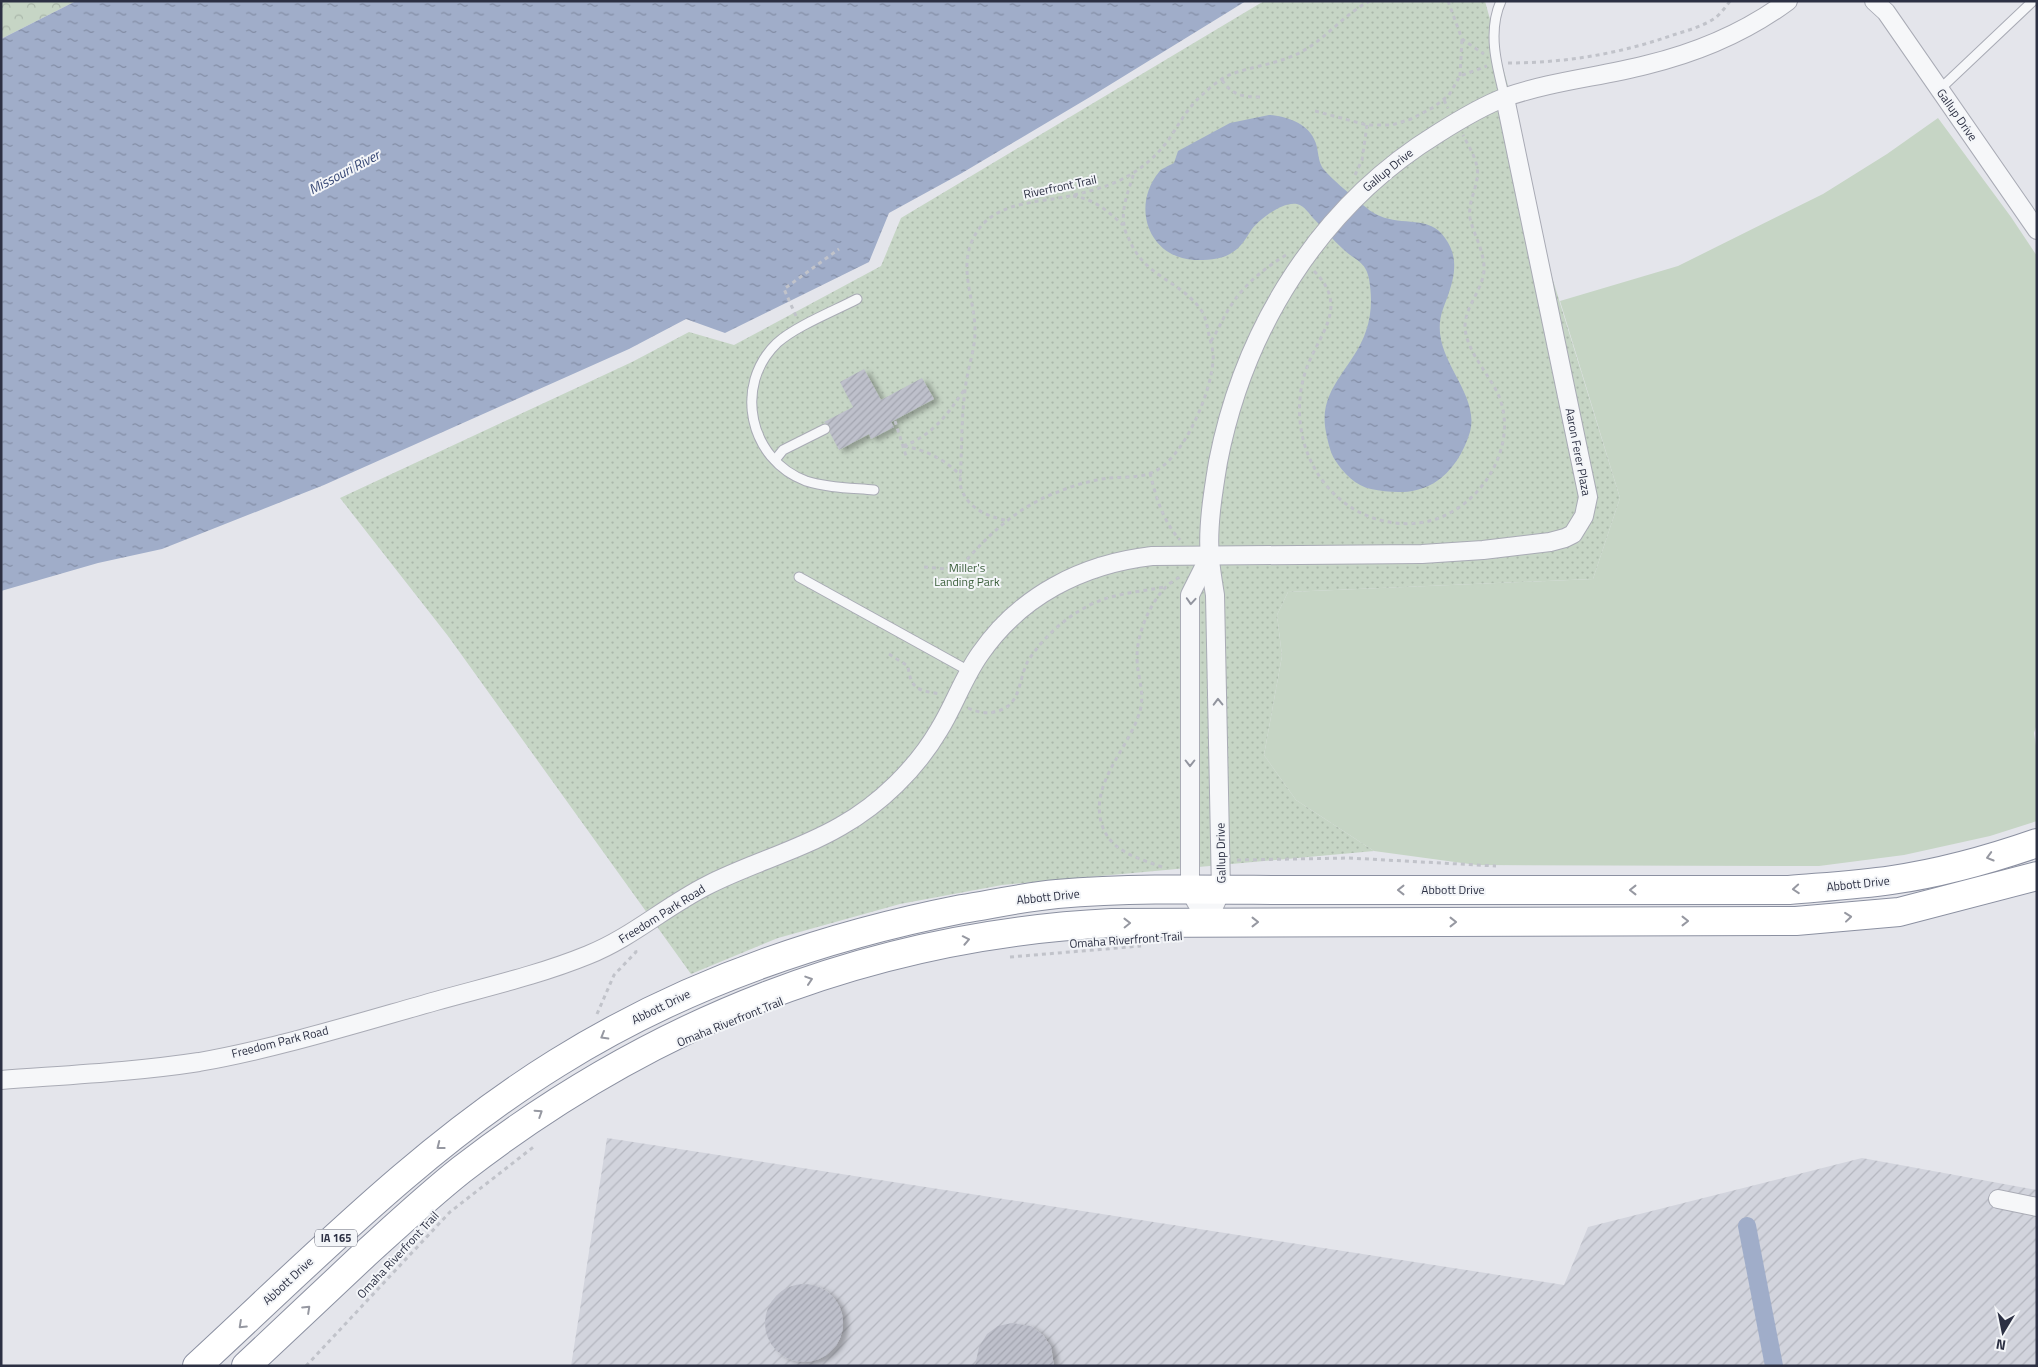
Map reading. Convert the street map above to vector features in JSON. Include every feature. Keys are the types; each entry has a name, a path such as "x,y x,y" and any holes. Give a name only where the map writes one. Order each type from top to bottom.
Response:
{"highway":[{"name":"Abbott Drive","path":"197,1366 369,1207 439,1146 505,1098 557,1063 620,1027 710,984 780,957 826,942 913,919 1054,894 1190,891 1789,890 1893,880 1952,868 2037,843"},
{"path":"1207,922 1796,921 1899,912 2037,876"},
{"name":"IA 165","path":"246,1366 395,1227 459,1172 522,1124 578,1087 671,1036 730,1009 853,966 915,950 988,936 1064,925 1207,922"}],"street":[{"name":"Gallup Drive","path":"1209,557 1190,595 1190,891 1207,922 1234,891 1215,595 1209,557 1211,510 1216,475 1224,433 1237,390 1253,349 1275,305 1302,261 1356,186 1456,122 1505,98 1542,86 1646,65 1703,47 1746,29 1788,1"},
{"name":"Gallup Drive","path":"1874,1 1886,12 2037,230"},
{"name":"Aaron Ferer Plaza","path":"1209,557 1422,554 1483,550 1558,540 1573,534 1579,525 1587,506 1588,497 1505,98"},
{"name":"Freedom Park Road","path":"1,1080 165,1066 199,1062 245,1052 367,1020 563,964 608,946 707,885 842,826 876,802 920,757 939,731 969,670 981,652 1017,613 1040,595 1065,580 1096,567 1126,559 1152,556 1209,557"},
{"path":"1998,1199 2037,1207"}],"lane":[{"path":"1501,1 1494,40 1505,98"},
{"path":"1939,90 2033,1 2037,4"},
{"path":"857,299 778,342 766,355 754,383 752,417 757,434 775,460 791,473 824,485 874,490"},
{"path":"775,460 784,450 825,429"},
{"path":"799,577 969,670"}],"path":[{"name":"Riverfront Trail","path":"965,390 973,353 975,329 966,272 968,256 972,240 990,217 1022,203 1093,191 1135,173 1153,158 1166,143 1188,109 1203,94 1222,80 1228,76 1299,53 1316,44 1356,8 1370,1"},
{"path":"1448,1 1462,39 1460,76"},
{"path":"1462,39 1497,63"},
{"path":"1222,80 1229,90 1235,94 1246,97 1260,97"},
{"path":"1211,341 1230,305 1243,288 1267,267 1288,254 1302,261 1323,280 1332,302 1327,329 1308,367 1299,406 1300,429 1314,467 1327,486 1341,501 1361,513 1380,520 1400,524 1420,524 1439,518 1458,508 1472,497 1486,481 1495,466 1501,450 1503,413 1498,396 1468,341 1465,328 1468,307 1482,278 1483,259 1470,218 1470,207 1477,179 1476,162 1444,100"},
{"path":"1356,186 1367,125"},
{"path":"924,568 958,570 1005,520 1053,493 1107,478 1150,474 1163,466 1190,430 1201,407 1209,382 1213,360 1211,341 1206,319 1201,310 1182,290 1146,266 1131,243 1124,225 1126,196 1135,173"},
{"path":"1071,196 1082,197 1097,204 1110,212 1124,225"},
{"path":"802,328 784,288 839,249"},
{"path":"904,446 918,440 931,431 948,413 965,390"},
{"path":"965,390 961,476 962,494 977,510 991,518 1005,520"},
{"path":"895,421 907,459"},
{"path":"904,446 921,449 954,469 961,476"},
{"path":"889,654 908,666 909,678 915,687 923,692 939,694 977,712 1001,711 1010,704 1017,692 1027,663 1036,650 1049,634 1070,617 1094,603 1115,596 1165,587 1209,557 1179,540 1160,508 1150,474"},
{"path":"1164,868 1122,852 1110,840 1102,825 1100,801 1103,785 1138,718 1142,703 1142,689 1137,658 1139,641 1149,613 1165,587"},
{"path":"1278,858 1385,859 1498,866"},
{"path":"1234,891 1247,860"},
{"path":"592,1018 602,1006 614,975 636,952 629,933"},
{"name":"Omaha Riverfront Trail","path":"1008,957 1145,946"},
{"name":"Omaha Riverfront Trail","path":"306,1366 450,1212 538,1144"}],"shaded area":[{"path":"607,1138 1564,1285 1588,1227 1862,1158 2037,1190 2037,1366 571,1366"}],"green space":[{"path":"1,1 76,1 1,39"},
{"name":"Miller's Landing Park","path":"1264,1 1485,1 1513,104 1552,277 1620,498 1593,579 1288,592 1277,615 1282,656 1264,755 1296,800 1374,851 1002,885 900,904 778,938 691,974 448,636 340,498 632,362 689,332 734,345 881,266 901,218"},
{"path":"1938,118 2011,217 2037,256 2037,724 2034,733 2037,752 2037,821 1990,836 1904,855 1819,866 1477,865 1374,851 1296,800 1264,755 1282,656 1277,615 1288,592 1593,579 1620,498 1560,301 1678,266 1823,194 1887,154"}],"water":[{"name":"Missouri River","path":"76,1 1246,1 1090,97 962,173 889,213 869,262 725,333 686,319 629,349 324,485 162,549 98,563 1,591 1,39"},
{"path":"1269,115 1295,121 1311,133 1316,142 1322,167 1370,211 1388,219 1432,226 1445,238 1450,247 1453,255 1454,273 1440,326 1442,342 1447,357 1468,402 1471,417 1470,432 1461,454 1452,467 1434,483 1419,490 1403,492 1365,487 1355,482 1346,474 1332,454 1326,432 1325,417 1327,403 1338,379 1366,331 1370,312 1370,285 1362,264 1339,246 1305,208 1297,204 1291,204 1279,208 1256,225 1236,250 1229,255 1214,259 1194,260 1178,257 1165,250 1155,240 1149,228 1146,200 1151,185 1160,171 1174,163 1178,151 1230,123"}],"building":[{"path":"864,369 881,400 922,378 934,399 891,422 894,427 871,439 869,434 839,450 830,433 830,426 824,422 853,407 840,382"},
{"path":"804,1284 819,1287 836,1301 840,1308 843,1323 840,1338 826,1355 819,1359 804,1362 789,1359 772,1345 768,1338 765,1323 768,1308 782,1291 789,1287"},
{"path":"1012,1323 1031,1326 1043,1335 1051,1347 1054,1366 975,1366 979,1347 987,1334 998,1326"}],"waterway":[{"path":"1747,1226 1774,1366"}]}
